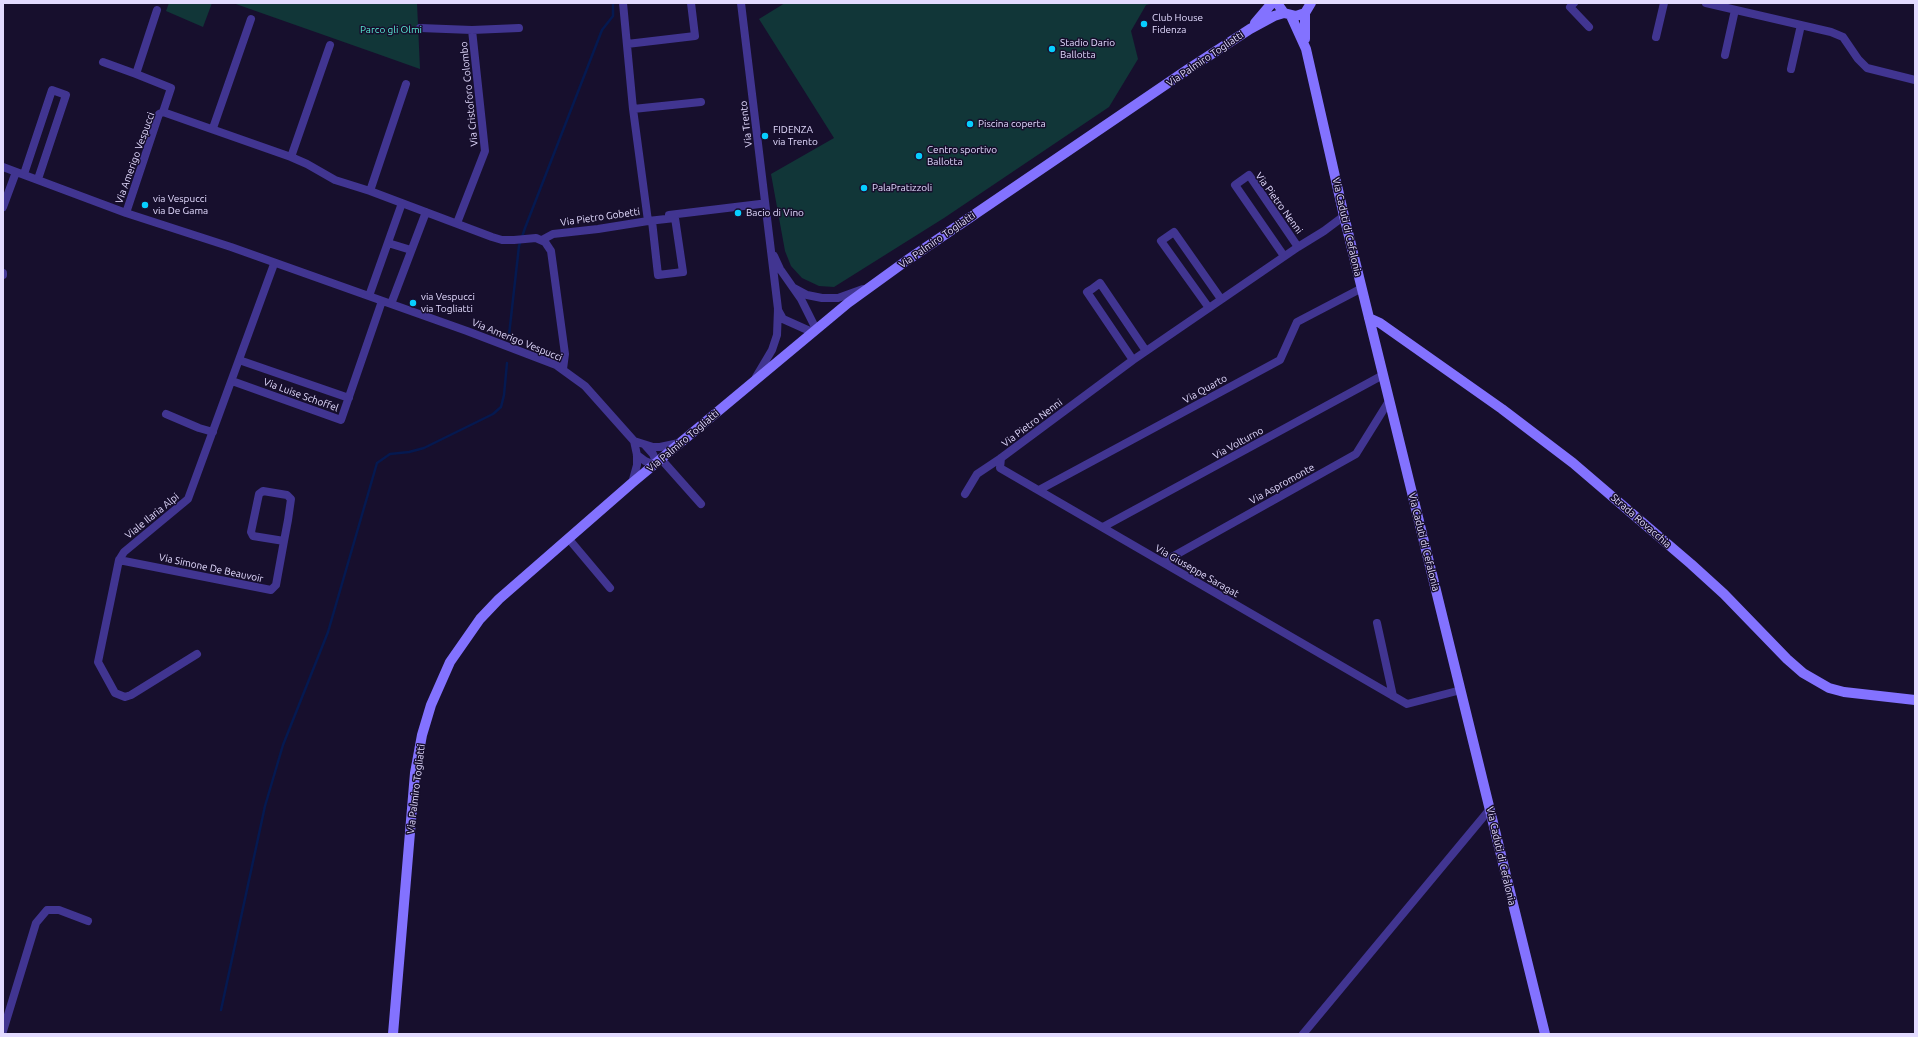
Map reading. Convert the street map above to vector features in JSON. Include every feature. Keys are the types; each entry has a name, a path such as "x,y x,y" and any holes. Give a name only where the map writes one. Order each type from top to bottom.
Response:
{"street":[{"name":"Via Pietro Gobetti","path":"542,240 553,234 598,229 649,220 633,109 623,3"},
{"path":"627,44 695,36 691,3"},
{"name":"Via Trento","path":"741,3 778,309 778,335 765,364 750,386"},
{"name":"Via Palmiro Togliatti","path":"1250,29 1272,3"},
{"path":"1277,3 1288,15"},
{"path":"1305,12 1311,3"},
{"path":"1574,3 1570,7 1588,27"},
{"path":"1656,37 1664,3"},
{"path":"1706,3 1831,32 1843,37 1858,59 1867,68 1915,80"},
{"path":"103,62 136,74 157,10"},
{"path":"1725,55 1735,10"},
{"name":"Via Palmiro Togliatti","path":"393,1034 415,773 422,735 431,705 450,662 480,619 499,599 632,483 750,386 814,330 875,284 984,208 1250,29 1274,16 1305,12"},
{"name":"Via Caduti di Cefalonia","path":"1305,12 1306,49 1344,216 1544,1034"},
{"name":"Via Caduti di Cefalonia","path":"1288,15 1306,49"},
{"path":"213,128 251,19"},
{"path":"1791,69 1801,25"},
{"name":"Via Cristoforo Colombo","path":"420,28 472,30 519,28"},
{"name":"Via Cristoforo Colombo","path":"458,223 485,151 472,30"},
{"path":"291,157 330,44"},
{"name":"Via Amerigo Vespucci","path":"126,213 159,114 163,112 171,88 136,74"},
{"path":"370,191 406,84"},
{"path":"3,207 20,173 52,90 66,95 38,179"},
{"path":"633,109 701,102"},
{"path":"163,112 213,128 291,157 307,164 335,180 370,191 492,237 502,240 527,238 542,240 551,250 565,354 563,369"},
{"name":"Via Amerigo Vespucci","path":"3,167 126,213 231,247 274,264 392,304 546,361 563,369 585,386 634,441 644,445 660,448 681,442"},
{"name":"Via Pietro Nenni","path":"1284,256 1235,185 1249,175 1298,247"},
{"path":"369,296 402,203"},
{"path":"649,220 760,204"},
{"path":"392,304 426,212"},
{"name":"Via Pietro Nenni","path":"965,494 977,474 1001,458 1133,360 1344,216"},
{"path":"675,218 683,272 658,275 649,220 675,218"},
{"path":"1208,308 1162,241 1174,232 1221,299"},
{"path":"388,243 411,250"},
{"name":"Via Trento","path":"770,244 780,269 805,305 814,330"},
{"name":"Viale Ilaria Alpi","path":"119,560 124,552 188,499 274,264"},
{"path":"1133,360 1087,292 1092,288 1100,283 1146,351"},
{"name":"Via Trento","path":"791,286 807,295 822,298 838,298 875,284"},
{"name":"Via Quarto","path":"1039,490 1280,360 1297,322 1362,288"},
{"name":"Via Luise Schoffel","path":"232,382 341,420 382,301"},
{"path":"778,309 783,319 814,330"},
{"name":"Strada Rovacchia","path":"1369,318 1380,323 1502,408 1573,463 1724,594 1802,673 1829,688 1844,692 1915,700"},
{"name":"Via Luise Schoffel","path":"239,360 349,398"},
{"name":"Via Volturno","path":"1102,527 1383,375"},
{"name":"Via Aspromonte","path":"1163,562 1356,454 1389,401"},
{"path":"166,414 199,428 213,432"},
{"name":"Via Amerigo Vespucci","path":"632,483 637,465 637,455 634,441"},
{"path":"644,445 653,454 655,459 700,504"},
{"path":"637,455 645,462 658,462"},
{"name":"Via Giuseppe Saragat","path":"1001,458 1000,468 1407,704 1461,690"},
{"name":"Via Simone De Beauvoir","path":"119,560 268,591 276,585 284,541 291,499 287,495 263,491 260,494 251,532 253,536 284,541"},
{"path":"568,538 610,588"},
{"path":"119,560 98,662 115,693 121,697 131,695 197,654"},
{"path":"1377,623 1393,696"},
{"path":"1302,1034 1490,809"},
{"path":"3,1031 36,923 47,910 59,910 88,921"}],"green space":[{"path":"169,3 212,3 203,27 166,11"},
{"name":"Parco gli Olmi","path":"233,3 417,3 420,69 375,53"},
{"name":"Centro sportivo Ballotta","path":"785,3 1155,3 1146,5 1131,31 1138,59 1109,107 944,218 834,287 819,286 802,278 791,266 785,251 771,174 834,138 759,19"}],"waterway":[{"path":"509,335 519,246 602,30 613,16 613,3"},
{"path":"221,1010 265,806 283,745 328,632 377,463 390,454 409,452 424,448 493,414 501,407 504,395 507,363"}],"place":[{"name":"Club House Fidenza","path":"1144,24"},
{"name":"Stadio Dario Ballotta","path":"1052,49"},
{"name":"Piscina coperta","path":"970,124"},
{"name":"FIDENZA via Trento","path":"765,136"},
{"name":"Centro sportivo Ballotta","path":"919,156"},
{"name":"PalaPratizzoli","path":"864,188"},
{"name":"via Vespucci via De Gama","path":"145,205"},
{"name":"Bacio di Vino","path":"738,213"},
{"name":"via Vespucci via Togliatti","path":"413,303"}]}
